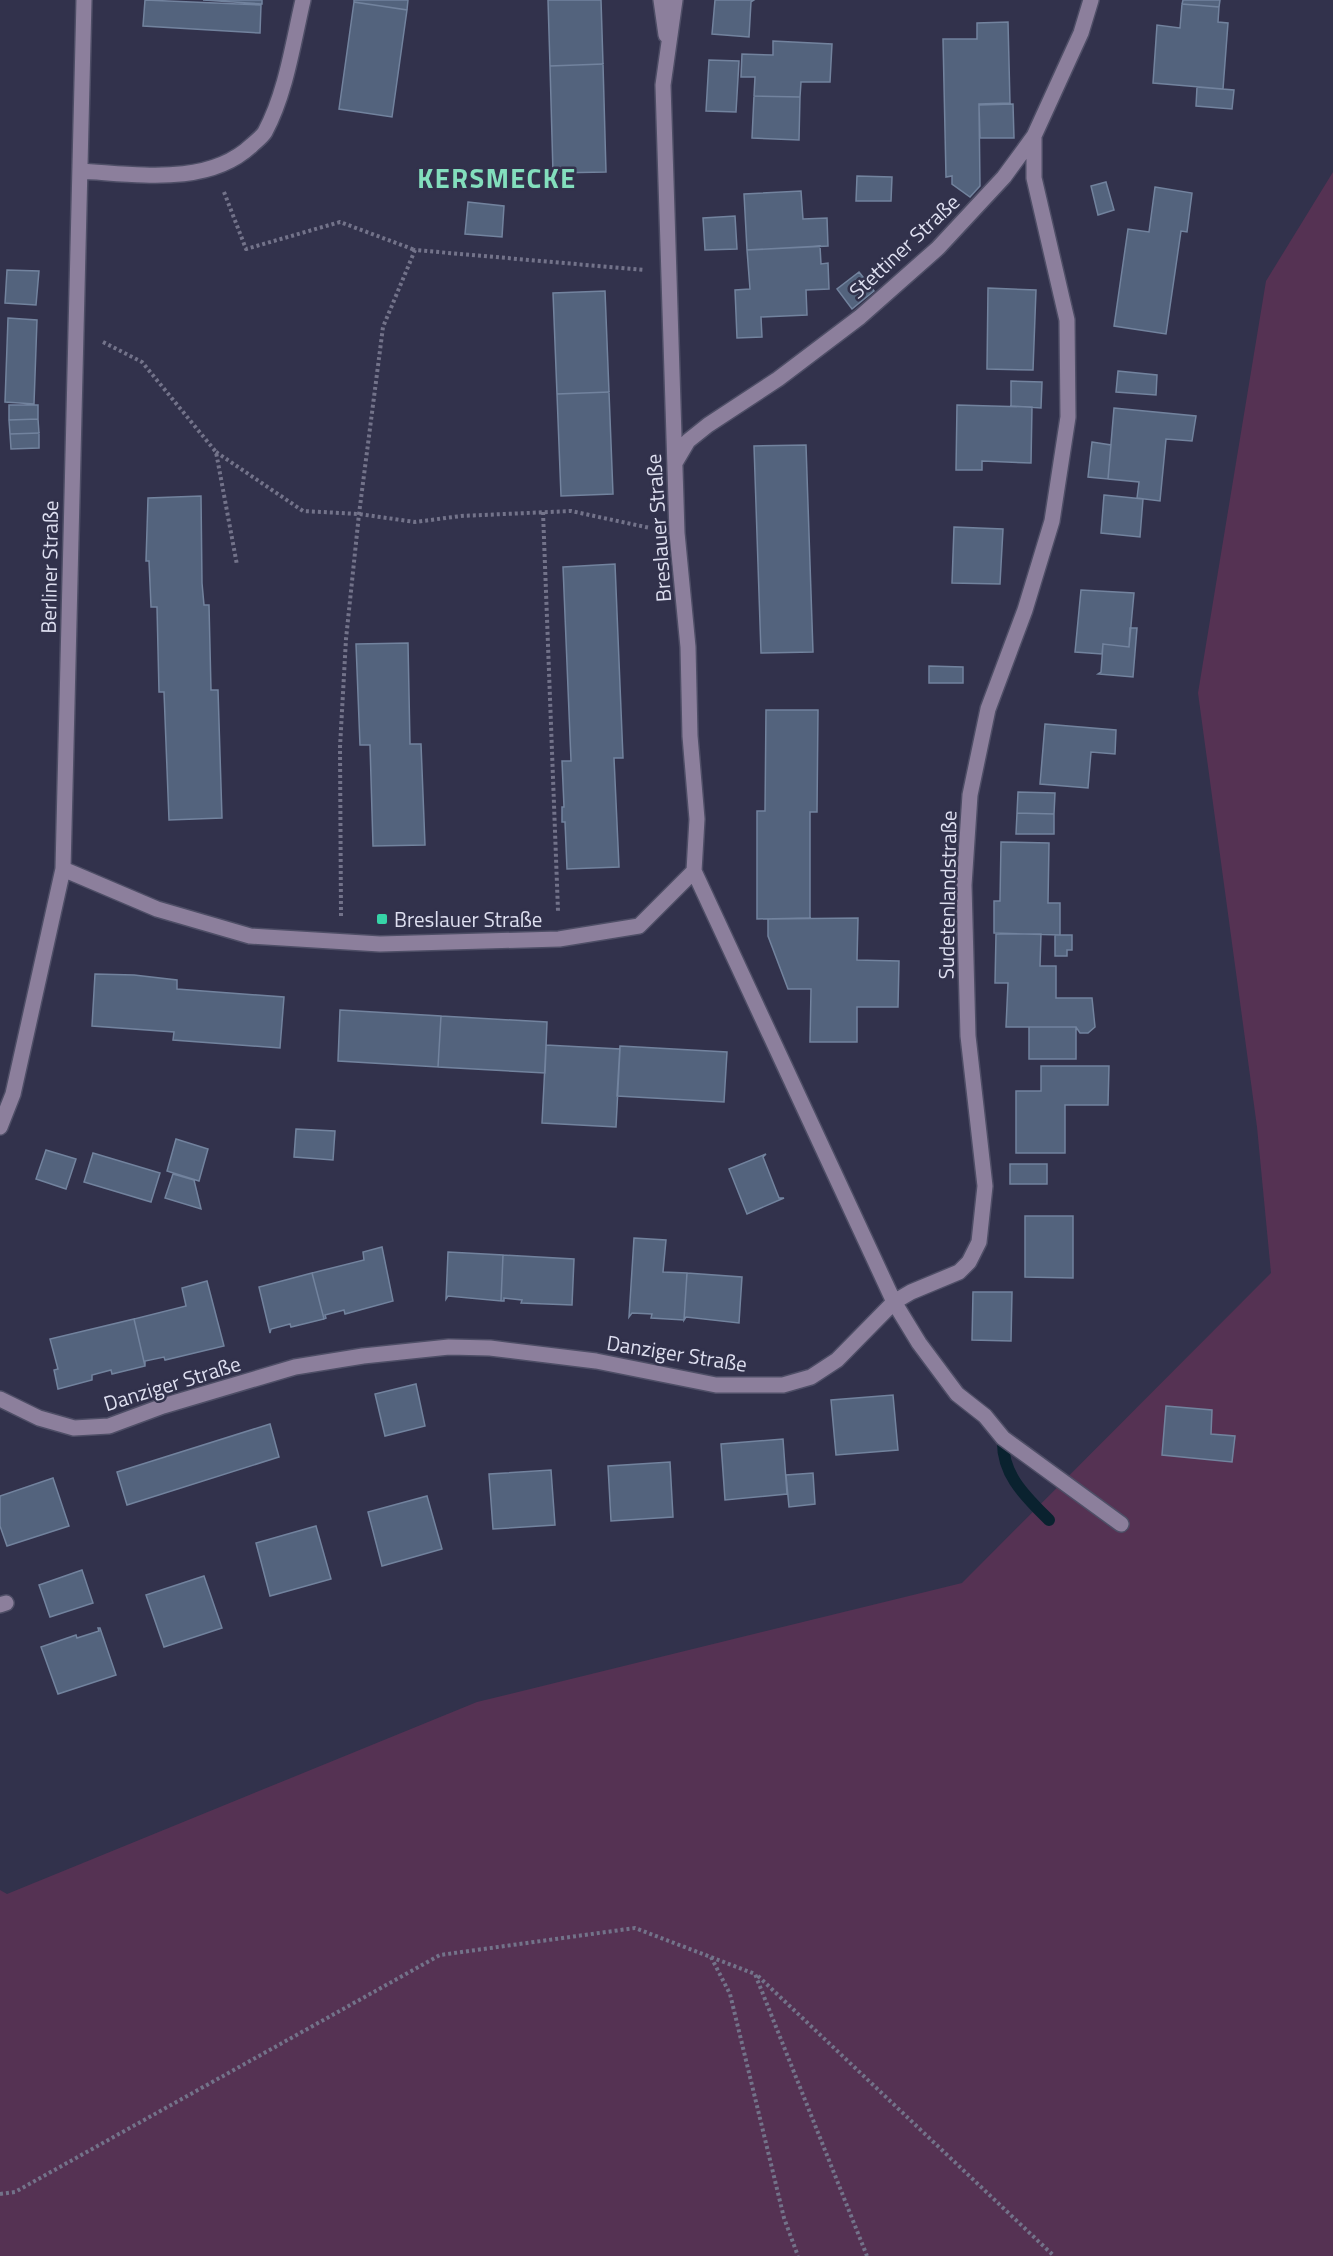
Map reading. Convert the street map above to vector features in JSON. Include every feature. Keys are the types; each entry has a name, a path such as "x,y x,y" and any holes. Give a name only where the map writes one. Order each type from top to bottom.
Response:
{"street":[{"name":"Berliner Straße","path":"0,1127 13,1094 63,869 84,0"},
{"path":"80,171 171,174 215,168 239,157 264,134 279,97 303,0"},
{"name":"Breslauer Straße","path":"661,0 669,55"},
{"name":"Breslauer Straße","path":"675,0 663,85 677,533 688,647 690,736 697,819 694,871"},
{"name":"Stettiner Straße","path":"675,463 688,441 708,425 778,379 860,317 938,248 1004,177 1034,136 1081,33 1091,0"},
{"name":"Sudetenlandstraße","path":"894,1302 911,1292 960,1272 969,1262 979,1242 985,1186 968,1036 964,885 970,795 988,709 1025,610 1052,521 1068,417 1067,320 1034,178 1034,136"},
{"path":"63,869 157,909 250,936 341,943 560,939 639,926 694,871 894,1302 919,1343 957,1394 985,1416 1003,1438 1121,1524"},
{"name":"Danziger Straße","path":"0,1399 39,1418 74,1428 109,1426 163,1406 295,1368 397,1351 449,1347 490,1348 596,1361 716,1385 783,1385 811,1377 837,1360 894,1302"}],"path":[{"path":"215,168 246,249 340,222 415,250 668,272"},
{"path":"341,943 340,747 345,639 383,327 415,250"},
{"path":"76,328 142,362 216,452 303,512 359,514 415,522 571,511 677,533"},
{"path":"216,452 237,565"},
{"path":"543,512 560,939"},
{"path":"0,2194 15,2192 440,1955 635,1928 755,1974 1054,2256"},
{"path":"711,1957 730,1994 784,2218 798,2256"},
{"path":"755,1974 867,2256"}],"shaded area":[{"path":"1333,172 1333,2256 0,2256 0,1890 7,1894 477,1702 962,1583 1271,1273 1257,1127 1198,693 1266,281"}],"building":[{"path":"145,0 261,5 260,33 143,26"},
{"path":"203,0 262,0 262,4"},
{"path":"354,0 408,0 407,10 354,2"},
{"path":"548,0 601,0 603,64 550,66"},
{"path":"715,0 754,0 751,2 749,37 712,34"},
{"path":"1183,0 1220,0 1219,7 1182,4"},
{"path":"354,2 407,10 392,117 339,109"},
{"path":"1182,4 1219,7 1218,22 1228,23 1223,89 1153,83 1157,25 1180,28"},
{"path":"1008,22 1010,103 979,104 980,186 970,197 952,184 952,176 946,177 943,39 977,39 977,23"},
{"path":"773,41 832,44 830,82 801,82 800,97 754,96 755,77 741,77 742,54 773,55"},
{"path":"709,60 739,61 736,112 706,111"},
{"path":"603,64 606,172 553,173 550,66"},
{"path":"1197,87 1234,90 1232,109 1196,106"},
{"path":"754,96 800,97 799,140 752,138"},
{"path":"1013,104 1014,138 980,138 979,105"},
{"path":"857,176 892,177 891,201 856,201"},
{"path":"1106,182 1114,210 1098,215 1091,186"},
{"path":"1155,187 1192,193 1187,232 1181,231 1166,334 1114,326 1128,229 1149,232"},
{"path":"801,191 803,219 827,218 828,246 747,250 744,194"},
{"path":"468,202 504,206 502,237 465,234"},
{"path":"735,216 737,249 705,250 703,218"},
{"path":"820,246 821,264 828,263 829,289 806,290 807,315 761,317 762,337 737,338 735,290 750,289 747,250"},
{"path":"7,270 39,271 36,305 5,303"},
{"path":"859,272 874,291 852,309 837,289"},
{"path":"988,288 1036,290 1033,370 987,369"},
{"path":"605,291 609,392 557,394 553,293"},
{"path":"8,318 37,320 34,404 5,402"},
{"path":"1118,371 1157,375 1156,395 1116,392"},
{"path":"1011,381 1042,382 1041,408 1011,406"},
{"path":"609,392 613,494 561,496 557,394"},
{"path":"9,405 38,405 38,419 9,420"},
{"path":"957,405 1032,407 1031,463 982,461 982,470 956,470"},
{"path":"1114,408 1196,416 1192,441 1166,439 1160,501 1137,498 1139,482 1108,479"},
{"path":"38,419 39,433 10,434 9,420"},
{"path":"39,433 39,448 11,449 10,434"},
{"path":"1092,442 1111,445 1108,479 1088,477"},
{"path":"806,445 813,652 761,653 754,446"},
{"path":"1104,495 1143,499 1140,537 1101,533"},
{"path":"201,496 202,583 204,605 209,605 211,690 218,690 222,818 169,820 164,692 159,692 157,607 151,607 149,561 146,561 148,498"},
{"path":"954,527 1003,529 1000,584 952,583"},
{"path":"615,564 623,758 614,758 619,867 567,869 565,822 562,822 562,807 564,807 562,761 571,761 563,567"},
{"path":"1081,590 1134,593 1129,647 1103,644 1102,654 1075,652"},
{"path":"1130,628 1137,628 1133,677 1098,674 1101,672 1103,644 1129,647"},
{"path":"408,643 410,744 421,744 425,845 373,846 370,745 360,745 356,644"},
{"path":"929,666 963,667 963,683 929,683"},
{"path":"766,710 818,710 817,812 810,812 810,918 757,919 757,811 765,811"},
{"path":"1045,724 1116,730 1115,754 1091,752 1088,788 1040,784"},
{"path":"1018,792 1055,793 1054,814 1017,813"},
{"path":"1017,813 1054,814 1054,834 1016,834"},
{"path":"1001,842 1049,843 1048,903 1060,903 1060,935 994,933 994,901 1000,901"},
{"path":"858,918 857,960 899,961 898,1007 857,1007 857,1042 810,1042 811,989 788,989 768,936 768,919"},
{"path":"996,934 1041,934 1040,966 1056,966 1056,998 1092,998 1095,1027 1088,1033 1080,1033 1076,1027 1006,1027 1008,983 995,983"},
{"path":"1055,935 1072,935 1072,950 1067,950 1067,956 1055,956"},
{"path":"95,974 134,975 177,980 177,989 284,997 280,1048 173,1040 174,1032 92,1026"},
{"path":"340,1010 441,1016 438,1067 338,1061"},
{"path":"441,1016 547,1022 545,1073 438,1067"},
{"path":"1029,1027 1076,1027 1076,1059 1029,1059"},
{"path":"546,1045 620,1049 616,1127 542,1123"},
{"path":"620,1046 727,1052 724,1102 617,1096"},
{"path":"1041,1066 1109,1066 1108,1105 1065,1105 1065,1153 1016,1153 1016,1091 1041,1091"},
{"path":"296,1129 335,1131 333,1160 294,1157"},
{"path":"176,1139 208,1149 199,1181 167,1171"},
{"path":"46,1150 76,1159 66,1189 36,1179"},
{"path":"93,1153 160,1173 151,1202 84,1182"},
{"path":"766,1154 763,1157 779,1198 784,1198 747,1214 729,1169"},
{"path":"1010,1164 1047,1164 1047,1184 1010,1184"},
{"path":"173,1174 194,1180 201,1209 165,1198"},
{"path":"1025,1216 1073,1216 1073,1278 1025,1277"},
{"path":"634,1238 666,1240 663,1272 687,1273 684,1320 651,1318 652,1314 632,1313 629,1317"},
{"path":"382,1247 393,1301 345,1314 344,1310 325,1315 324,1319 312,1273 364,1260 363,1252"},
{"path":"448,1252 503,1255 501,1301 448,1296 446,1299"},
{"path":"503,1255 574,1259 572,1305 521,1303 522,1300 504,1298 504,1301 501,1301"},
{"path":"312,1273 324,1319 291,1327 290,1324 271,1329 270,1333 259,1287"},
{"path":"687,1273 742,1277 739,1323 686,1317 684,1320"},
{"path":"207,1281 224,1346 165,1360 164,1357 145,1361 145,1366 134,1319 186,1306 182,1288"},
{"path":"973,1292 1012,1292 1011,1341 972,1340"},
{"path":"134,1319 145,1366 112,1374 111,1370 92,1375 92,1380 58,1389 54,1370 58,1369 50,1339"},
{"path":"416,1384 425,1426 385,1436 375,1394"},
{"path":"893,1395 898,1450 836,1455 831,1400"},
{"path":"1166,1406 1212,1410 1211,1434 1235,1436 1232,1462 1162,1455"},
{"path":"270,1424 279,1457 127,1505 117,1472"},
{"path":"783,1439 787,1494 725,1500 721,1444"},
{"path":"670,1462 673,1517 611,1521 608,1466"},
{"path":"551,1470 555,1525 493,1529 489,1474"},
{"path":"813,1473 815,1504 789,1507 786,1475"},
{"path":"53,1478 69,1526 7,1546 0,1526 0,1496"},
{"path":"427,1496 442,1549 382,1566 368,1512"},
{"path":"316,1526 331,1579 270,1596 256,1543"},
{"path":"82,1570 93,1603 50,1617 39,1585"},
{"path":"204,1576 222,1628 164,1647 146,1595"},
{"path":"98,1628 100,1628 116,1675 58,1694 41,1647 76,1635 77,1638 99,1631"}],"waterway":[{"path":"1003,1438 1003,1451 1010,1473 1023,1493 1049,1520"}],"place":[{"name":"Breslauer Straße","path":"382,919"}],"district":[{"name":"KERSMECKE","path":"497,177"}]}
